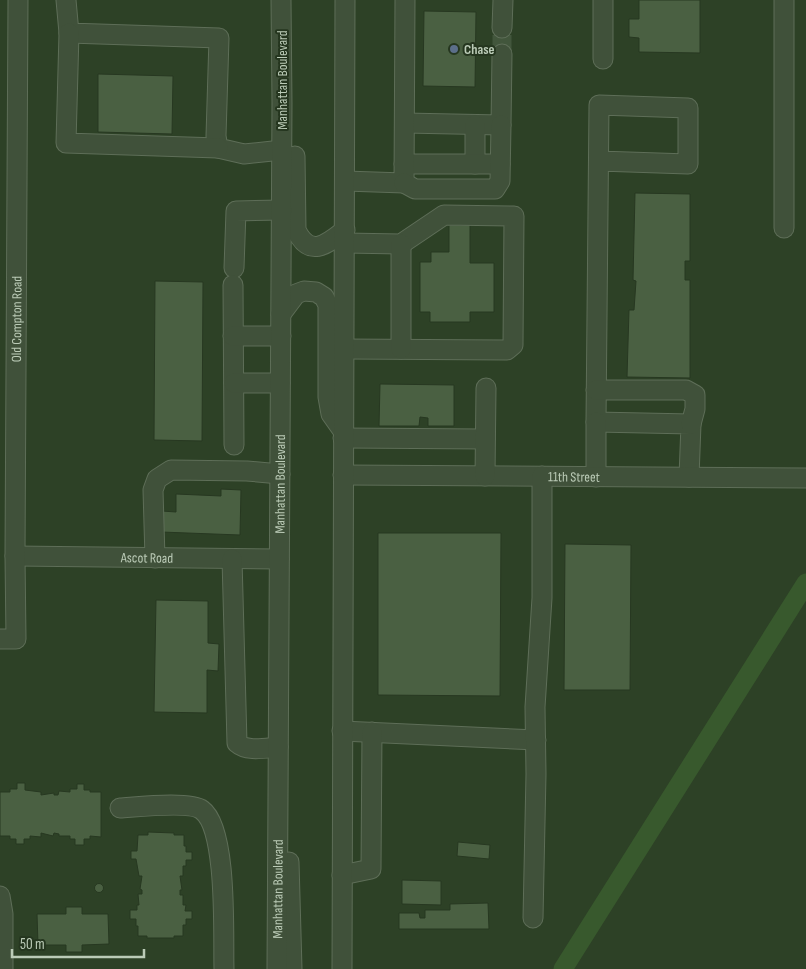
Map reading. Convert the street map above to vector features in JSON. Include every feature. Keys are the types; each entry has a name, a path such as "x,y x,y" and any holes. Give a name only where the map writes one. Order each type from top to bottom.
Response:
{"street":[{"name":"Old Compton Road","path":"8,639 15,556 8,392 9,147 18,0"},
{"path":"66,0 69,33 66,143 218,148 244,154 282,150"},
{"name":"Manhattan Boulevard","path":"277,969 282,210 281,0"},
{"path":"342,969 345,0"},
{"path":"404,183 403,2 405,0"},
{"path":"502,28 503,0"},
{"path":"602,0 603,59"},
{"path":"784,0 784,228"},
{"path":"69,33 218,38 216,136 218,148"},
{"path":"345,181 404,183 415,189 495,189 500,181 502,54"},
{"path":"282,103 294,123 296,230 300,239 309,246 319,247 345,237 401,244 444,214 514,216 513,345 507,350 344,349"},
{"path":"596,477 599,105 688,108 688,164 599,161"},
{"path":"405,124 500,125"},
{"path":"475,125 475,164"},
{"path":"404,164 500,164"},
{"path":"234,445 233,336 236,212 282,210"},
{"path":"401,244 401,349"},
{"path":"281,314 296,294 304,291 316,292 324,297 328,305 328,397 331,414 343,435"},
{"path":"233,336 281,336"},
{"path":"234,383 280,383"},
{"path":"485,476 486,388"},
{"path":"596,390 686,390 695,395 695,409 690,424 689,477"},
{"path":"596,422 690,424"},
{"path":"343,435 485,439"},
{"path":"155,558 154,490 157,479 171,470 246,471 280,474"},
{"name":"11th Street","path":"343,475 806,478"},
{"path":"533,918 535,707 542,598 542,476"},
{"name":"Ascot Road","path":"15,556 279,559"},
{"path":"232,559 237,743 241,747 249,749 278,747"},
{"path":"342,731 536,740"},
{"path":"342,875 371,869 372,732"},
{"path":"120,808 186,805 202,809 211,820 222,865 224,969"},
{"path":"278,830 288,859 290,877 292,969"},
{"path":"0,896 2,914 2,969"}],"building":[{"path":"639,0 700,0 700,53 639,52 639,38 629,37 629,19 639,19"},
{"path":"424,11 476,12 475,87 423,86"},
{"path":"98,74 173,76 172,134 98,132"},
{"path":"635,193 690,194 690,261 685,261 685,280 690,280 690,378 627,377 629,310 634,310 636,281 633,280"},
{"path":"449,225 470,225 470,263 494,263 494,312 470,312 470,322 430,322 430,312 420,312 420,262 431,262 431,252 449,252"},
{"path":"155,281 203,282 202,441 154,440"},
{"path":"380,384 454,385 454,426 428,426 428,418 420,417 419,426 379,426"},
{"path":"221,489 241,490 240,535 161,532 162,511 176,512 176,494 221,496"},
{"path":"378,533 501,533 500,696 378,695"},
{"path":"565,544 631,545 630,690 564,690"},
{"path":"156,600 208,601 208,643 219,644 218,671 207,670 207,713 154,712"},
{"path":"17,783 25,783 25,790 41,792 41,795 54,793 54,795 58,795 59,791 70,792 70,789 77,789 77,784 84,784 84,790 90,790 90,792 101,792 101,837 90,836 90,839 84,839 84,845 75,845 75,839 70,839 70,836 59,836 59,834 54,833 53,836 41,833 41,837 30,836 30,839 24,839 24,844 16,844 16,839 10,839 10,836 0,836 0,792 10,792 10,789 17,789"},
{"path":"148,832 184,835 186,852 192,852 192,860 186,860 186,866 183,866 183,876 180,876 182,890 180,890 180,895 183,895 183,905 186,905 185,911 192,911 192,919 186,919 186,925 183,925 183,936 147,938 147,936 138,936 136,919 130,919 130,910 137,910 137,905 139,905 138,894 142,894 140,889 142,876 139,876 136,859 131,859 131,851 137,851 138,835 148,835"},
{"path":"458,842 490,845 489,859 457,856"},
{"path":"402,880 441,881 441,905 402,904"},
{"path":"99,883 104,888 99,893 94,888"},
{"path":"488,903 489,929 399,929 399,913 419,913 420,918 425,918 425,910 450,910 450,904"},
{"path":"66,907 82,907 82,914 108,914 109,944 82,945 82,952 66,952 66,945 38,945 37,914 66,914"}],"waterway":[{"path":"563,969 806,583"}],"tunnel":[{"path":"502,28 502,54"}],"place":[{"name":"Chase","path":"454,49"}]}
